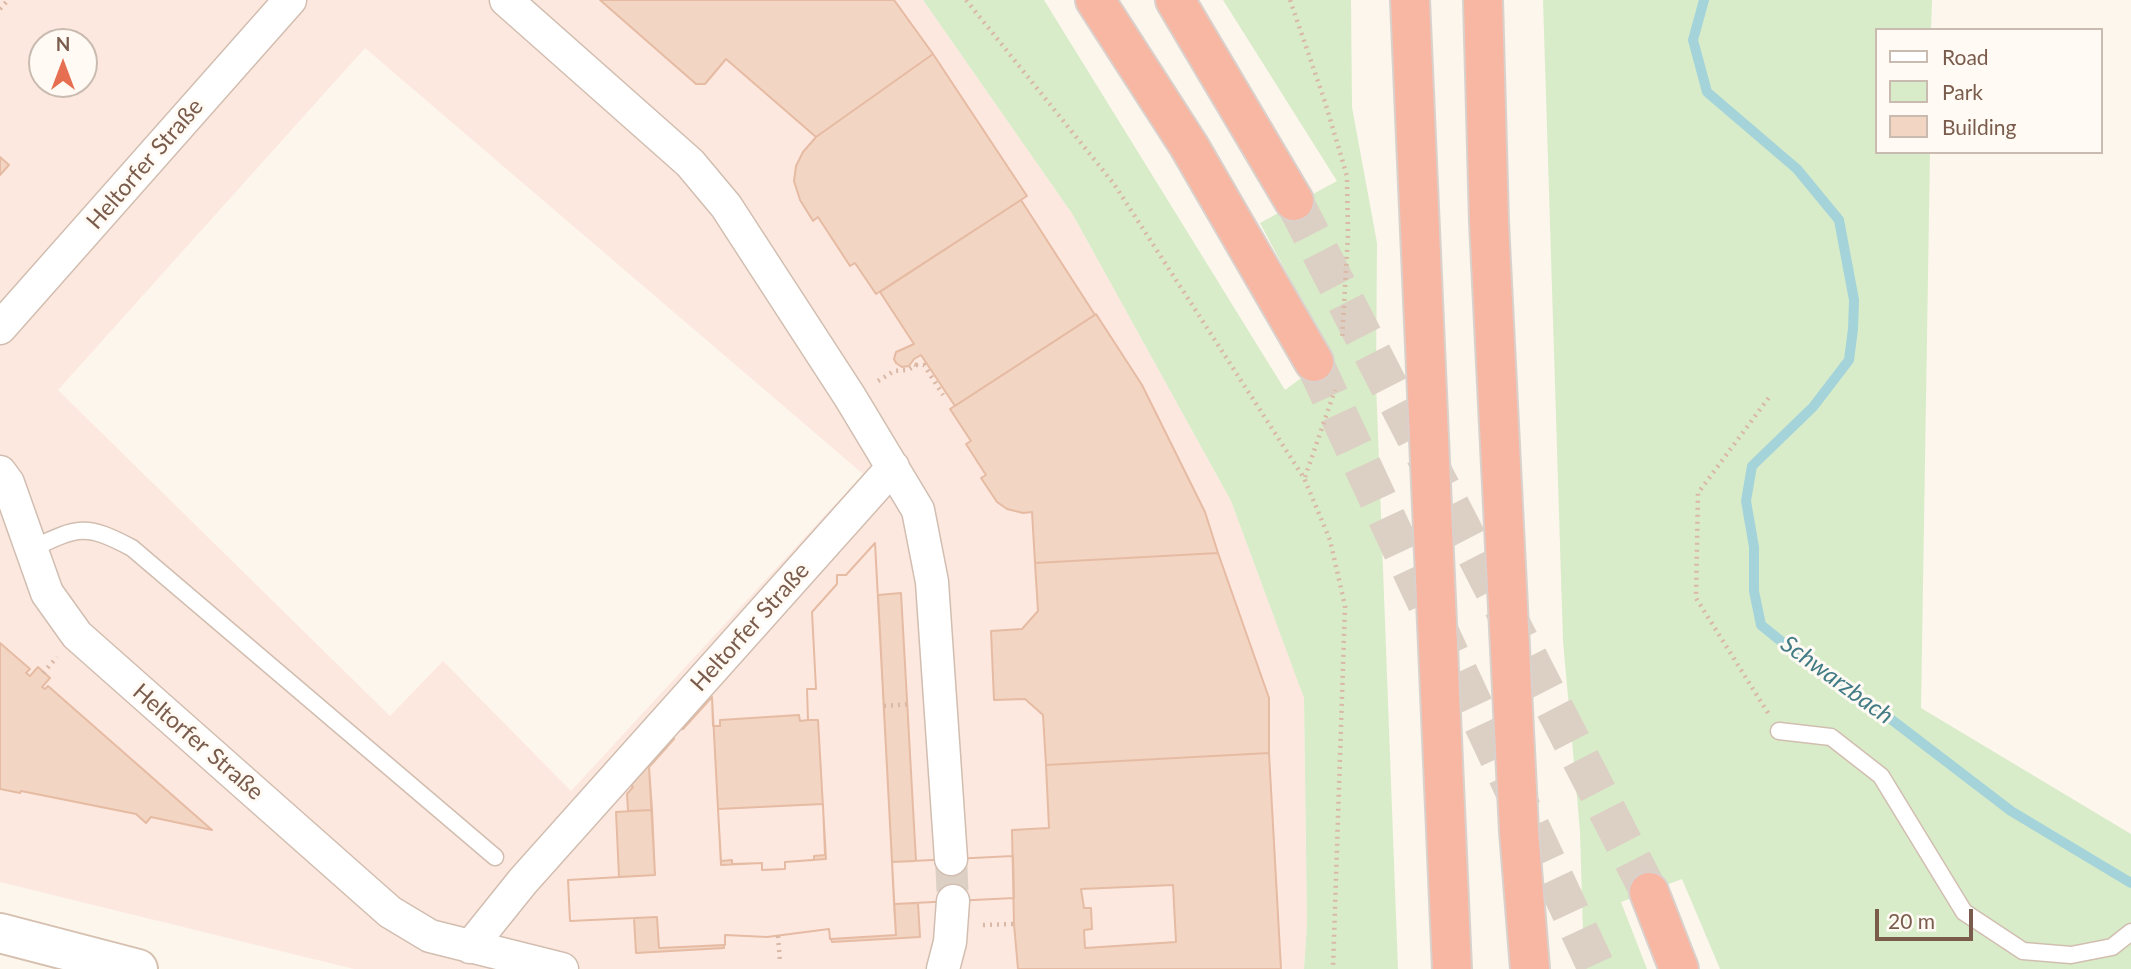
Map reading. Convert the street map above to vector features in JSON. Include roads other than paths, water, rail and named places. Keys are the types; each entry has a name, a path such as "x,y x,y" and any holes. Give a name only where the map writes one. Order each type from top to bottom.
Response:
{"highway":[{"path":"1095,0 1331,363"},
{"path":"1175,0 1294,201"},
{"path":"1410,0 1452,969"},
{"path":"1483,0 1489,222 1517,804 1530,969"},
{"path":"1649,892 1679,969"}],"street":[{"name":"Heltorfer Straße","path":"0,328 290,0"},
{"path":"506,0 690,163 726,206 850,397 918,510 932,582 951,859"},
{"name":"Heltorfer Straße","path":"470,947 516,875 893,467"},
{"name":"Heltorfer Straße","path":"0,472 8,483 47,593 77,635 390,912 430,936 562,969"},
{"path":"943,969 950,942 953,901"},
{"path":"0,933 138,969"}],"lane":[{"path":"31,549 68,532 83,530 105,533 132,548 495,857"},
{"path":"1779,731 1831,737 1881,776 1964,912 2023,951 2071,955 2112,947 2131,932"}],"waterway":[{"name":"Schwarzbach","path":"1704,0 1693,40 1707,92 1797,169 1839,220 1854,300 1849,360 1813,407 1752,466 1746,501 1754,547 1754,591 1761,625 1818,671 1892,720 2011,811 2131,883"}],"tunnel":[{"path":"1294,201 1649,892"},
{"path":"1314,362 1597,969"},
{"path":"951,859 953,901"}]}
